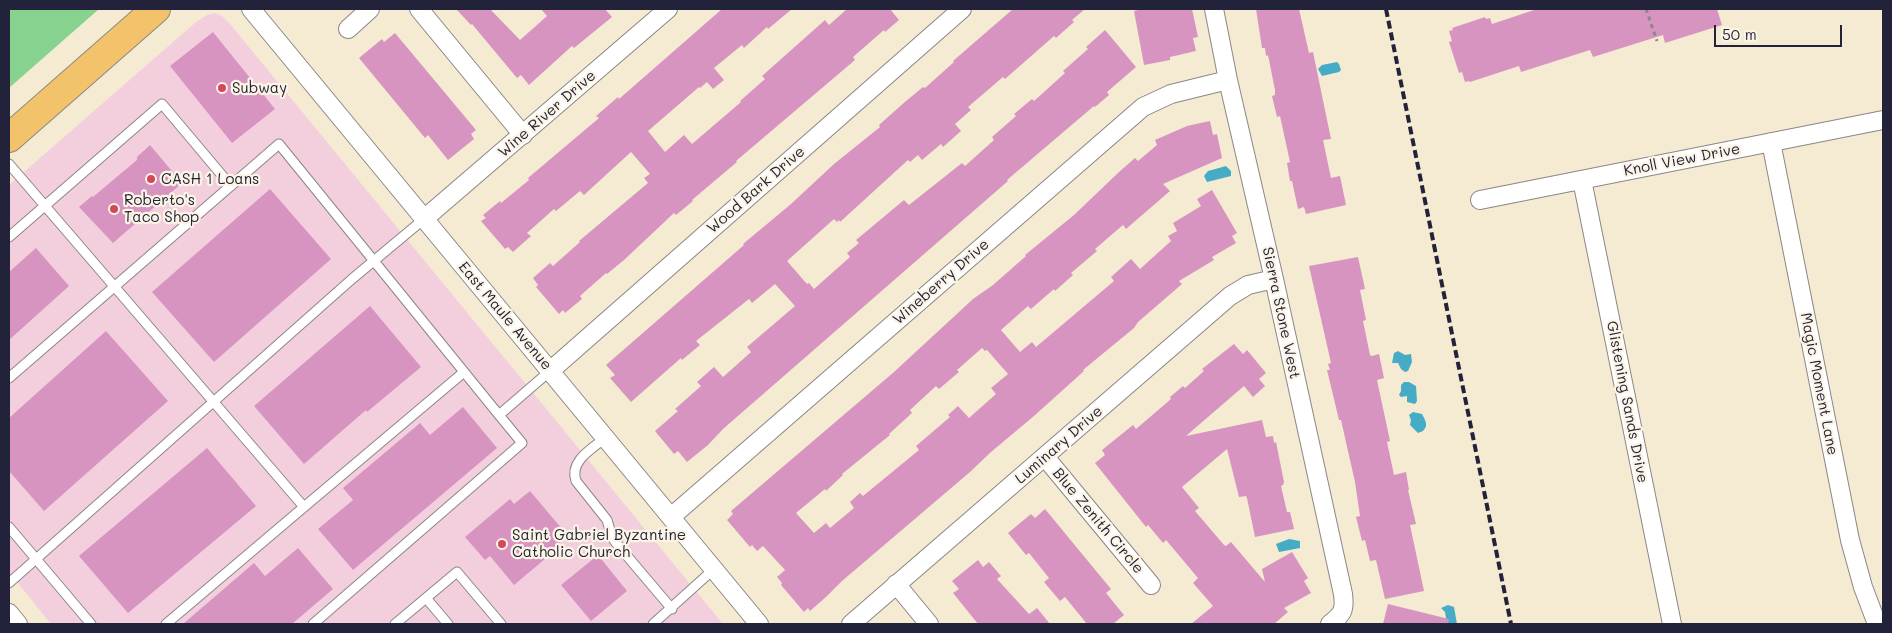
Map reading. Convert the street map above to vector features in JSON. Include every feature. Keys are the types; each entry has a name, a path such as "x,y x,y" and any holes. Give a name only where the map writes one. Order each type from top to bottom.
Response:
{"main road":[{"path":"9,138 156,9"}],"street":[{"name":"East Maule Avenue","path":"251,9 759,624"},
{"path":"348,29 370,9"},
{"path":"419,9 523,135"},
{"name":"Wine River Drive","path":"424,219 668,9"},
{"name":"Wood Bark Drive","path":"550,371 962,9"},
{"name":"Sierra Stone West","path":"1214,9 1228,80 1343,594 1344,607 1335,621"},
{"name":"Wineberry Drive","path":"671,517 1143,107 1171,94 1228,80"},
{"name":"Knoll View Drive","path":"1480,200 1883,120"},
{"name":"Magic Moment Lane","path":"1771,142 1850,540 1863,587 1877,624"},
{"name":"Glistening Sands Drive","path":"1582,180 1672,624"},
{"name":"Luminary Drive","path":"851,624 1230,296 1248,285 1274,279"},
{"name":"Blue Zenith Circle","path":"1045,457 1151,585"},
{"path":"896,584 929,624"}],"lane":[{"path":"9,237 162,104 231,186"},
{"path":"9,378 279,144 522,443 313,624"},
{"path":"9,164 304,507"},
{"path":"9,582 424,219"},
{"path":"499,416 550,371"},
{"path":"166,624 464,372"},
{"path":"605,438 579,460 574,474 576,481 606,520 616,543 672,609"},
{"path":"9,527 91,624"},
{"path":"653,624 672,609 714,569"},
{"path":"395,624 457,572 500,624"},
{"path":"426,598 448,624"}],"path":[{"path":"1646,9 1657,41"}],"shaded area":[{"path":"215,13 222,16 230,24 723,624 51,624 9,572 9,185 196,22 207,15"}],"green space":[{"path":"9,9 99,9 9,88"}],"water":[{"path":"1337,62 1341,70 1339,72 1322,76 1318,69 1322,65"},
{"path":"1226,166 1231,171 1231,176 1207,182 1204,176 1208,171"},
{"path":"1398,351 1405,355 1411,354 1412,362 1408,371 1405,372 1401,369 1398,363 1392,363 1394,353"},
{"path":"1404,382 1409,382 1416,386 1417,401 1415,404 1407,402 1407,396 1401,397 1399,395 1401,385"},
{"path":"1413,412 1422,414 1426,422 1425,429 1418,433 1410,425 1409,415"},
{"path":"1289,539 1300,541 1300,548 1279,552 1276,544"},
{"path":"1448,605 1454,607 1457,624 1447,624 1445,612 1441,608"}],"building":[{"path":"456,9 490,9 520,40 547,16 541,9 605,9 612,17 574,48 572,46 529,85 521,75 517,78 472,24"},
{"path":"722,9 792,9 768,29 767,27 744,48 742,45 714,68 724,80 713,89 707,82 699,87 648,131 665,152 684,135 692,144 741,102 765,79 762,76 825,20 829,25 847,9 890,9 899,20 885,32 884,30 853,57 855,60 736,161 693,201 676,215 674,213 624,260 580,296 582,299 565,313 563,310 559,314 536,287 538,285 533,278 550,263 553,266 579,241 648,183 644,178 650,174 631,152 584,195 580,191 556,211 554,209 527,233 531,236 513,252 508,247 505,249 481,221 486,218 483,215 529,180 528,178 599,118 596,116 618,97 619,99"},
{"path":"1013,9 1085,9 1056,38 1054,36 1005,79 1003,77 968,107 971,110 955,124 961,131 943,147 941,144 922,160 918,155 910,162 908,160 840,222 834,219 787,261 807,284 809,283 814,289 850,257 847,253 859,243 856,240 904,200 909,205 962,163 965,166 994,140 992,137 1016,116 1014,114 1032,99 1034,101 1065,73 1063,71 1088,49 1086,47 1105,30 1136,67 1107,92 1109,95 1007,180 723,429 708,445 687,462 678,451 674,454 655,431 678,411 675,409 701,386 697,382 714,367 723,377 751,352 747,347 795,306 775,284 752,303 749,299 696,341 700,345 682,360 681,358 631,402 610,378 615,375 606,365 791,204 834,164 880,127 879,125 906,101 923,87 925,88"},
{"path":"1143,9 1192,9 1198,37 1193,38 1196,51 1170,57 1170,60 1144,65 1134,11"},
{"path":"1256,9 1299,9 1309,53 1313,52 1331,139 1323,140 1331,178 1340,176 1346,205 1306,214 1304,207 1298,209 1292,181 1290,181 1287,163 1290,162 1280,116 1277,117 1272,96 1275,95 1275,90 1268,55 1266,56 1265,48 1262,48"},
{"path":"1537,9 1717,9 1722,25 1665,43 1663,35 1593,57 1590,50 1521,72 1519,66 1465,82 1462,72 1459,73 1449,42 1452,41 1449,31 1453,30 1452,28 1485,17 1486,19 1490,18 1492,24"},
{"name":"Subway","path":"213,32 275,109 232,143 170,66"},
{"path":"395,33 476,130 471,134 474,139 448,160 428,135 425,138 359,58 382,39 384,42"},
{"path":"1210,121 1213,135 1217,134 1222,158 1163,184 1170,191 1126,229 1123,225 1095,249 1097,251 1071,273 1073,275 1055,291 1054,289 1031,309 1028,306 1001,330 1020,352 1032,342 1036,347 1114,281 1111,277 1131,259 1140,269 1171,241 1168,236 1177,231 1173,223 1201,206 1197,199 1212,190 1237,233 1232,236 1236,243 1212,257 1214,260 1179,281 1182,284 1138,322 1134,328 1083,370 1034,416 842,581 810,611 808,608 804,612 781,585 782,583 777,577 785,570 763,546 757,551 752,545 750,547 727,520 733,514 731,511 894,372 973,299 993,285 1025,255 1074,215 1135,158 1138,161 1157,145 1155,140 1187,126","holes":["982,348 985,351 987,350 1008,374 991,388 996,394 969,418 958,406 948,415 950,417 916,446 919,450 863,496 860,493 850,502 854,508 830,528 826,523 814,533 796,513 825,489 826,491 842,474 890,435 912,413 910,410 936,386 939,389"]},
{"path":"150,145 182,183 113,243 79,207 137,160 137,157"},
{"path":"270,189 331,259 214,362 152,292"},
{"path":"36,248 69,286 9,340 9,272"},
{"path":"1358,257 1365,289 1360,290 1366,320 1363,321 1370,355 1379,354 1384,378 1377,380 1390,441 1387,442 1394,475 1406,472 1416,524 1410,525 1424,591 1385,599 1376,560 1370,561 1365,540 1362,541 1356,517 1360,516 1355,482 1327,370 1330,370 1328,364 1331,363 1309,266"},
{"path":"370,306 421,367 367,412 366,410 304,464 254,406"},
{"path":"106,331 168,401 44,511 9,471 9,418"},
{"path":"1234,344 1243,354 1247,350 1266,373 1259,379 1265,386 1253,397 1244,386 1186,436 1262,420 1266,437 1273,436 1274,443 1276,442 1284,482 1281,486 1287,512 1290,512 1294,529 1255,537 1247,498 1246,496 1239,497 1227,449 1182,487 1199,508 1195,511 1224,545 1226,546 1231,542 1265,582 1262,569 1292,552 1308,578 1304,581 1311,593 1284,608 1288,612 1274,624 1191,624 1213,606 1193,583 1198,578 1166,540 1163,543 1148,525 1146,527 1095,463 1105,455 1102,450 1133,425 1136,429 1171,399 1170,397 1183,386 1185,388 1204,371 1202,369"},
{"path":"463,407 497,448 353,570 318,529 353,500 343,488 420,423 430,435"},
{"path":"207,448 256,506 128,613 79,556"},
{"name":"Saint Gabriel Byzantine Catholic Church","path":"530,491 568,536 543,557 545,559 514,585 490,556 485,560 465,537 510,499 514,504"},
{"path":"1045,509 1111,589 1106,593 1124,615 1113,624 1087,624 1065,597 1060,601 1044,582 1049,578 1029,553 1026,555 1008,533 1031,514 1035,518"},
{"path":"298,548 333,589 292,624 183,624 254,563 265,576"},
{"path":"598,555 627,591 591,621 561,585"},
{"path":"978,560 983,567 989,562 1001,576 997,579 1029,614 1037,608 1050,624 978,624 953,593 959,589 952,581"},
{"path":"1388,604 1449,619 1448,624 1383,624"}],"railway":[{"path":"1386,9 1511,624"}],"place":[{"name":"Subway","path":"222,88"},
{"name":"CASH 1 Loans","path":"151,179"},
{"name":"Roberto's Taco Shop","path":"114,209"},
{"name":"Saint Gabriel Byzantine Catholic Church","path":"502,544"}]}
